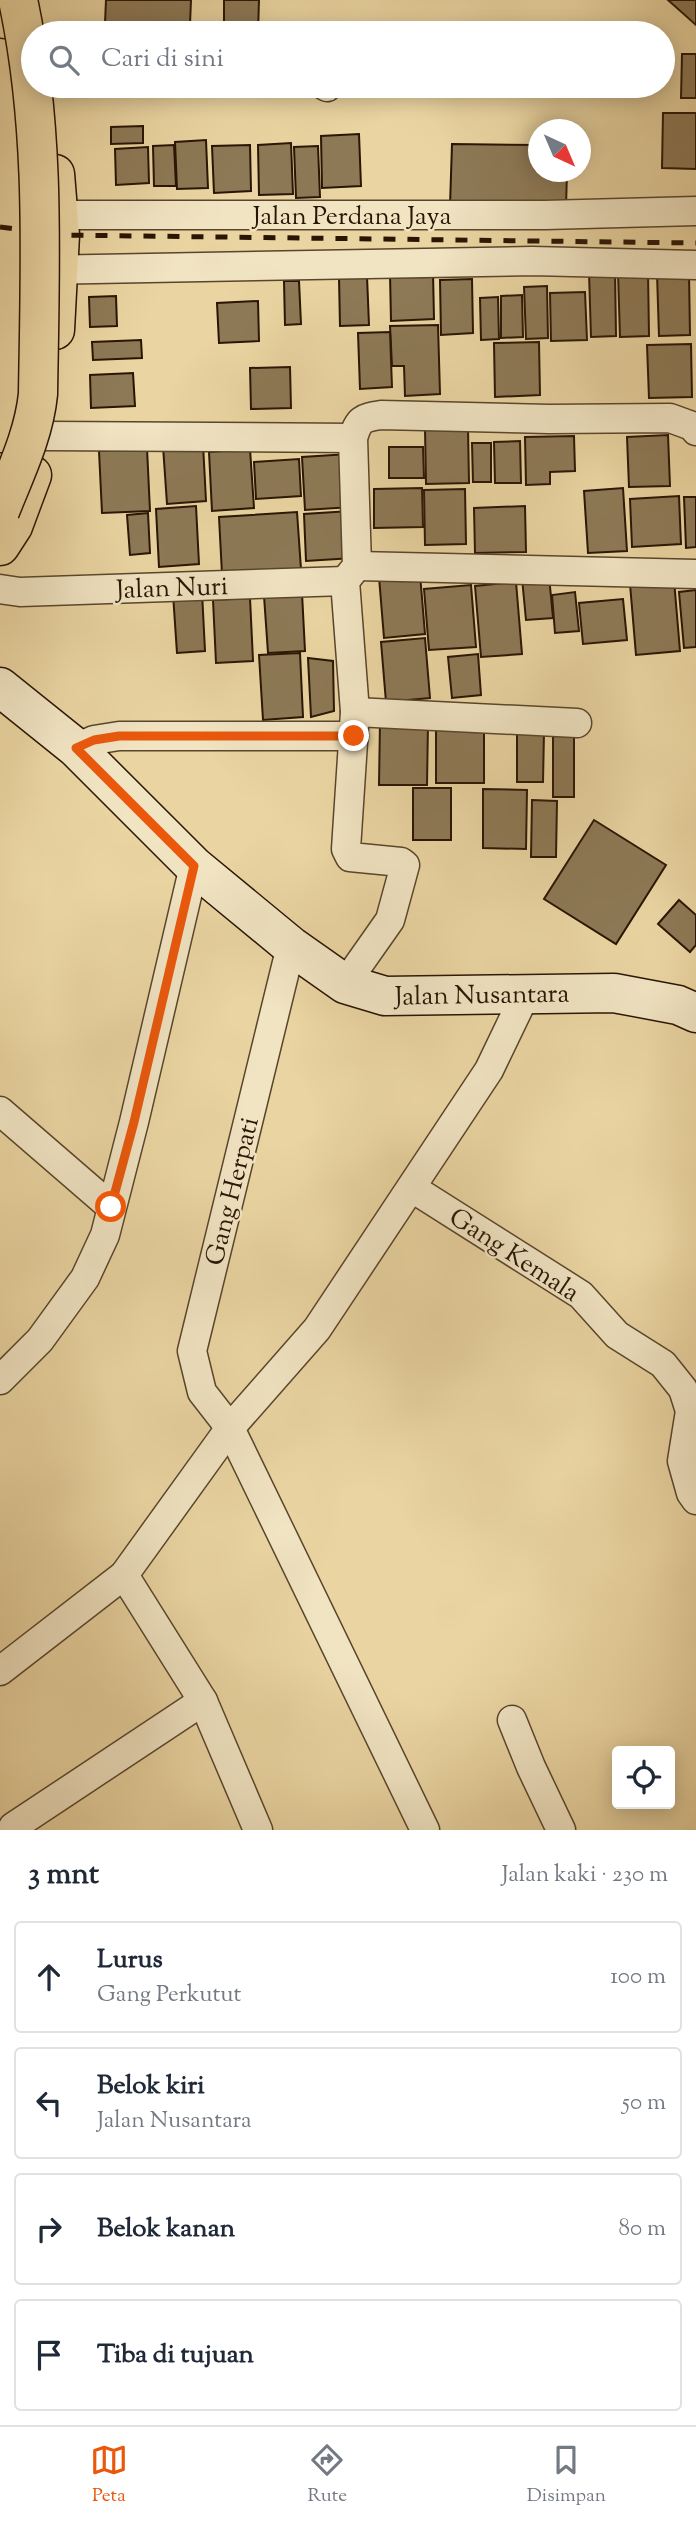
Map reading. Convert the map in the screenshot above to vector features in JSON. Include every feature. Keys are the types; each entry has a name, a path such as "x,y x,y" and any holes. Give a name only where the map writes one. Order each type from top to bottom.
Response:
{"main road":[{"path":"0,0 14,68 22,193 25,393 15,436 0,473"},
{"path":"18,0 22,21"},
{"path":"34,0 39,21"},
{"path":"0,58 8,116 5,270 16,336 0,433"},
{"path":"0,511 30,436 38,394 41,188 33,98"},
{"path":"0,546 13,526 46,436 60,269 50,100 8,116"}],"street":[{"name":"Jalan Perdana Jaya","path":"4,214 545,215 696,211"},
{"path":"5,270 532,261 696,265"},
{"path":"345,984 390,920 405,865 401,862 350,857 346,849 354,724 351,573 353,438 358,424 365,417 381,415 549,419 670,418 692,426 696,431"},
{"path":"46,436 353,438"},
{"name":"Jalan Nuri","path":"0,589 20,592 351,573 696,574"},
{"name":"Jalan Nusantara","path":"0,687 76,748 194,866 291,946 345,984 385,996 614,993 678,1005 696,1013"},
{"path":"76,748 94,740 119,736 354,724 577,723"},
{"path":"0,1380 40,1340 85,1278 105,1235 194,866"},
{"name":"Gang Herpati","path":"291,946 192,1352 201,1392 230,1428 425,1830"},
{"path":"0,1671 124,1575 230,1428 317,1329 489,1070 526,993"},
{"path":"0,1111 111,1207"},
{"name":"Gang Kemala","path":"412,1188 581,1294 617,1335 663,1364 683,1389 690,1411 682,1461 691,1493 696,1500"},
{"path":"124,1575 204,1701 258,1830"},
{"path":"9,1820 204,1701"},
{"path":"512,1720 561,1830"}],"building":[{"path":"106,0 191,0 190,21 105,21"},
{"path":"224,0 259,0 258,21 224,21"},
{"path":"668,0 696,0 696,25"},
{"path":"682,54 696,54 696,98 681,98"},
{"path":"663,113 696,113 696,169 662,168"},
{"path":"143,126 143,143 111,144 111,127"},
{"path":"359,134 361,186 322,188 321,136"},
{"path":"206,140 208,188 177,189 175,142"},
{"path":"291,143 293,194 259,195 258,145"},
{"path":"452,144 528,145 528,182 567,182 566,207 450,206"},
{"path":"174,145 176,186 154,186 153,146"},
{"path":"250,145 251,191 214,193 212,146"},
{"path":"318,146 320,197 296,198 294,147"},
{"path":"148,147 149,183 116,185 115,149"},
{"path":"615,271 616,336 591,337 589,272"},
{"path":"648,271 649,336 620,337 618,272"},
{"path":"433,272 434,319 391,321 390,274"},
{"path":"689,273 690,335 659,336 657,274"},
{"path":"367,276 369,325 340,326 339,277"},
{"path":"472,279 473,333 441,335 440,280"},
{"path":"284,281 299,281 301,324 285,325"},
{"path":"547,286 548,338 526,339 524,287"},
{"path":"585,292 587,340 551,341 550,293"},
{"path":"522,295 523,337 501,338 501,296"},
{"path":"116,296 117,326 90,327 89,297"},
{"path":"498,297 499,339 481,340 480,298"},
{"path":"258,301 259,341 219,343 217,303"},
{"path":"438,325 440,394 405,396 404,366 392,366 390,326"},
{"path":"390,332 392,387 360,389 358,333"},
{"path":"141,340 142,358 93,360 92,342"},
{"path":"539,342 540,395 495,397 494,343"},
{"path":"691,344 692,397 649,398 647,345"},
{"path":"290,367 291,408 251,409 250,368"},
{"path":"133,373 135,406 91,408 90,375"},
{"path":"468,428 469,483 426,484 425,429"},
{"path":"668,435 670,486 629,487 627,437"},
{"path":"574,436 575,471 550,472 550,484 526,485 525,437"},
{"path":"520,441 521,483 495,483 494,442"},
{"path":"472,443 491,443 491,482 473,482"},
{"path":"203,444 206,501 167,504 163,446"},
{"path":"389,447 423,447 424,478 389,478"},
{"path":"147,448 150,511 102,513 99,451"},
{"path":"250,449 254,508 212,511 209,452"},
{"path":"349,454 352,507 305,510 302,457"},
{"path":"299,459 301,496 256,499 254,462"},
{"path":"422,488 423,527 374,528 374,489"},
{"path":"623,488 627,551 588,553 584,491"},
{"path":"465,489 466,544 425,545 424,490"},
{"path":"679,496 681,544 632,547 630,499"},
{"path":"684,497 696,497 696,547 686,548"},
{"path":"196,506 199,564 159,567 156,509"},
{"path":"525,506 526,552 475,553 474,508"},
{"path":"350,511 353,558 306,561 304,514"},
{"path":"297,512 301,569 222,574 219,517"},
{"path":"148,513 150,553 130,555 127,515"},
{"path":"420,574 425,634 384,638 379,577"},
{"path":"549,576 553,618 526,620 522,578"},
{"path":"674,580 680,651 636,655 630,584"},
{"path":"516,582 522,654 481,657 475,586"},
{"path":"471,585 476,647 429,650 424,589"},
{"path":"696,590 696,647 684,648 679,592"},
{"path":"202,592 205,651 177,653 173,594"},
{"path":"575,592 579,631 555,633 552,595"},
{"path":"302,593 305,651 268,653 264,596"},
{"path":"250,598 253,661 216,663 213,600"},
{"path":"623,599 627,640 583,644 579,603"},
{"path":"425,638 430,698 386,702 381,642"},
{"path":"300,653 303,717 263,720 259,655"},
{"path":"478,654 481,695 452,698 448,657"},
{"path":"308,658 333,661 334,711 311,717"},
{"path":"380,722 428,723 427,785 379,785"},
{"path":"436,725 484,726 484,783 436,783"},
{"path":"553,731 574,732 574,797 553,797"},
{"path":"517,732 544,732 543,782 517,782"},
{"path":"413,788 451,788 451,840 413,840"},
{"path":"483,789 527,790 526,849 483,848"},
{"path":"532,800 557,801 556,857 531,857"},
{"path":"594,820 666,865 616,944 544,899"},
{"path":"679,900 696,915 696,945 690,952 658,924"}],"railway":[{"path":"0,227 60,235 696,243"}],"route":[{"path":"111,1207 134,1122 194,866 76,748 94,740 119,736 354,736"}]}
